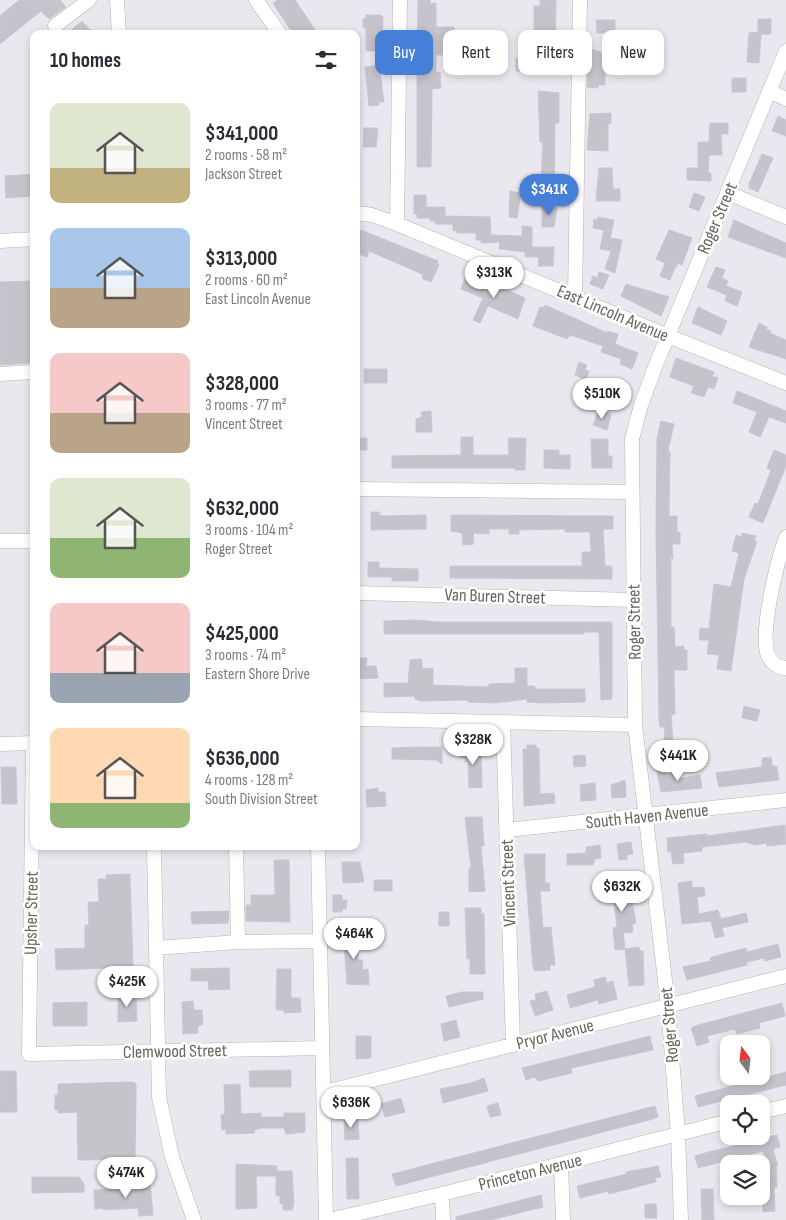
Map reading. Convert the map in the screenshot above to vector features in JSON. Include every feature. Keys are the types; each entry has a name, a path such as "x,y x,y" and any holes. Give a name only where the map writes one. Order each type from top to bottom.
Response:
{"street":[{"path":"55,26 89,0"},
{"path":"117,0 119,30"},
{"path":"256,0 277,30"},
{"path":"397,224 400,0"},
{"path":"575,296 580,0"},
{"name":"Roger Street","path":"681,1220 678,1134 668,1006 635,725 632,439 641,405 668,336 786,50"},
{"path":"769,91 786,99"},
{"path":"728,193 786,217"},
{"name":"East Lincoln Avenue","path":"360,214 372,215 397,224 786,383"},
{"path":"0,241 30,239"},
{"path":"0,374 30,372"},
{"path":"360,489 632,492"},
{"path":"786,537 778,559 767,626 767,652 773,663 786,668"},
{"path":"0,542 30,541"},
{"name":"Van Buren Street","path":"360,593 634,600"},
{"path":"360,718 635,725"},
{"name":"Vincent Street","path":"503,722 513,1044"},
{"path":"0,744 30,743"},
{"name":"South Haven Avenue","path":"507,830 646,817 786,800"},
{"name":"Upsher Street","path":"29,1054 32,850"},
{"path":"154,850 156,1051 159,1097 164,1128 183,1192 194,1220"},
{"path":"236,850 238,942"},
{"path":"318,850 321,1048 325,1092 328,1220"},
{"path":"156,948 238,942 319,940"},
{"name":"Pryor Avenue","path":"325,1092 786,976"},
{"name":"Clemwood Street","path":"29,1054 321,1048"},
{"path":"770,1110 786,1106"},
{"name":"Princeton Avenue","path":"328,1220 442,1194 720,1123"},
{"path":"561,1164 563,1220"},
{"path":"442,1194 443,1220"}],"building":[{"path":"19,0 60,0 66,7 49,19 41,11 0,44 0,16"},
{"path":"278,0 295,0 315,30 290,30 273,3"},
{"path":"418,0 430,0 430,4 436,3 436,27 454,27 454,30 443,30 443,55 436,55 436,72 440,72 441,88 432,89 431,167 417,167 417,75 433,75 433,30 417,30"},
{"path":"540,0 556,0 555,30 534,30 534,6 540,6"},
{"path":"366,15 380,15 383,17 383,30 375,30 375,51 366,51 366,28 363,28 363,19 366,18"},
{"path":"758,19 771,19 771,34 761,34 759,63 747,62 749,33 758,32"},
{"path":"596,20 615,20 615,30 602,30 602,33 597,33"},
{"path":"82,21 90,30 72,30"},
{"path":"592,50 602,52 602,75 605,75 605,85 598,85 598,88 587,87 588,75 592,75"},
{"path":"516,58 518,58 518,71 516,71"},
{"path":"375,66 375,75 380,75 384,102 379,102 379,105 369,106 365,67"},
{"path":"732,78 746,78 746,92 732,92"},
{"path":"538,91 559,93 559,123 555,123 554,200 540,200 543,143 540,142"},
{"path":"611,113 611,123 608,124 608,151 587,150 590,114"},
{"path":"778,116 786,120 786,136 772,131"},
{"path":"710,123 728,123 728,134 721,134 722,155 709,155 708,173 711,173 711,181 687,180 687,168 698,168 698,142 709,142"},
{"path":"364,128 378,128 376,147 363,147"},
{"path":"762,154 773,158 758,192 749,188 749,184"},
{"path":"599,168 612,168 613,189 620,189 620,201 596,201"},
{"path":"30,174 30,196 6,198 5,176"},
{"path":"510,191 521,193 517,218 509,217"},
{"path":"694,193 705,197 699,211 689,207"},
{"path":"414,195 426,195 426,207 445,207 445,216 490,217 491,235 522,236 522,226 532,227 532,247 554,247 553,266 538,266 539,257 525,257 525,252 499,249 500,242 481,243 481,240 476,240 476,233 457,233 457,230 453,231 453,224 435,224 435,221 430,221 430,218 417,218 417,214 414,214"},
{"path":"542,205 557,208 554,227 542,227"},
{"path":"598,217 614,220 610,238 622,240 615,273 605,269 611,251 600,249 604,230 593,228 594,219 597,220"},
{"path":"734,220 786,243 786,258 728,237"},
{"path":"361,230 438,261 437,264 439,265 431,282 423,279 422,274 369,251 367,257 360,254"},
{"path":"669,230 692,238 682,265 678,263 670,280 660,276 665,263 656,259"},
{"path":"716,267 725,270 722,278 728,281 726,286 742,292 737,306 725,301 727,295 707,287"},
{"path":"599,272 609,275 603,289 590,284 593,276 597,278"},
{"path":"466,276 490,286 491,283 525,298 518,319 488,306 480,323 473,320 483,298 461,289"},
{"path":"30,281 30,363 0,365 0,282"},
{"path":"626,284 669,297 661,316 621,296"},
{"path":"545,305 607,333 607,331 618,334 615,344 638,353 632,369 620,364 621,359 601,352 603,346 570,335 567,339 533,326 540,307 544,308"},
{"path":"698,307 727,321 721,335 692,323"},
{"path":"759,323 767,327 766,329 771,331 770,333 786,340 786,359 749,347"},
{"path":"676,358 714,372 712,376 718,378 714,389 708,387 704,397 691,393 694,386 670,377"},
{"path":"579,362 587,365 585,370 589,371 586,380 575,375"},
{"path":"364,369 387,369 387,383 364,383"},
{"path":"737,391 786,411 786,423 769,417 760,437 749,432 757,412 733,403"},
{"path":"599,409 611,414 607,430 593,425"},
{"path":"431,411 432,432 416,432 416,419 422,417 421,412"},
{"path":"661,421 674,424 668,451 670,452 669,516 677,516 677,532 680,532 680,544 672,544 671,627 674,627 675,647 684,646 684,650 687,650 687,670 674,670 675,714 671,715 673,742 664,743 665,727 660,727 659,721 656,532 657,438"},
{"path":"461,437 473,437 473,455 509,455 508,438 526,438 525,470 515,470 515,468 392,468 392,456 461,455"},
{"path":"360,438 367,438 367,450 360,450"},
{"path":"591,439 608,439 608,456 612,456 612,468 592,468"},
{"path":"544,450 559,450 559,455 570,455 570,469 544,468"},
{"path":"774,450 786,455 786,466 763,523 749,517 755,503 758,504 771,470 767,468"},
{"path":"371,512 379,512 379,515 383,516 426,515 426,529 371,530"},
{"path":"451,515 613,516 613,529 603,529 605,566 612,566 612,579 450,578 450,566 582,566 582,552 591,552 590,532 565,532 565,529 519,530 519,534 509,534 509,529 489,529 489,534 473,533 474,544 463,545 462,533 451,531"},
{"path":"742,533 756,536 754,541 757,541 744,579 731,671 717,669 719,655 707,654 709,640 699,640 700,628 709,629 714,584 731,587 739,553 732,551 736,535 741,537"},
{"path":"368,562 379,562 379,568 418,569 418,581 392,581 392,577 368,577"},
{"path":"416,620 439,622 612,622 612,699 601,700 599,632 584,632 584,634 384,634 384,621"},
{"path":"360,658 367,658 366,666 376,666 378,678 360,679"},
{"path":"422,659 422,669 433,668 433,685 489,687 489,684 515,683 515,668 527,668 527,686 535,686 535,689 585,689 585,702 545,703 527,702 527,699 495,703 468,702 468,700 421,701 415,699 415,696 384,697 384,683 408,683 410,660"},
{"path":"744,706 760,710 757,721 742,718"},
{"path":"527,745 536,745 536,748 539,748 540,794 554,793 555,803 524,806 523,749 527,749"},
{"path":"442,747 442,764 436,760 392,759 392,748"},
{"path":"481,748 482,787 469,788 468,762 465,762 465,758 460,758 459,749"},
{"path":"585,755 586,766 574,767 573,756"},
{"path":"771,757 772,765 777,767 779,780 719,787 716,773 762,767 762,758"},
{"path":"1,767 16,767 17,804 2,804"},
{"path":"665,770 666,774 676,773 677,779 700,775 702,788 661,792 657,771"},
{"path":"625,780 626,797 612,798 611,785"},
{"path":"595,783 596,800 581,801 580,785"},
{"path":"378,788 378,792 385,792 386,806 367,807 366,790"},
{"path":"465,817 482,817 484,846 481,846 485,891 469,892 469,869 471,868"},
{"path":"785,825 786,844 767,846 767,843 755,845 746,842 702,847 702,851 683,853 684,863 673,864 671,852 668,852 667,838 707,834 707,836"},
{"path":"631,842 633,854 627,855 627,859 619,860 617,844"},
{"path":"600,845 601,858 595,859 593,865 567,865 567,854 586,853 586,847"},
{"path":"524,854 545,854 545,883 549,883 550,891 540,891 543,928 551,927 555,965 550,965 550,970 535,971 533,967"},
{"path":"274,860 289,860 290,922 246,921 246,905 251,905 251,895 275,895"},
{"path":"342,862 360,862 364,882 343,883"},
{"path":"130,874 133,967 56,970 55,949 85,948 85,925 89,925 88,902 99,902 98,879 106,879 106,875"},
{"path":"624,877 625,886 629,886 636,923 632,924 633,932 623,933 625,949 615,950 613,928 617,927 614,902 611,902 609,892 617,891 616,878"},
{"path":"374,880 392,880 392,891 374,891"},
{"path":"692,881 692,888 704,887 705,896 697,897 699,914 718,910 721,919 746,913 748,922 722,928 724,936 715,938 711,921 682,924 678,883"},
{"path":"333,895 342,895 342,900 347,900 346,909 342,909 342,912 333,912"},
{"path":"465,908 481,908 481,914 484,913 485,974 470,974 470,959 467,959"},
{"path":"229,911 228,923 192,924 191,912"},
{"path":"439,912 449,912 449,926 439,926"},
{"path":"343,931 358,931 358,960 362,960 363,970 368,969 369,985 347,984"},
{"path":"778,944 781,957 765,961 764,958 747,962 747,965 687,980 683,967 711,961 710,958 746,948 747,952"},
{"path":"639,947 640,951 643,951 644,985 629,986 625,949"},
{"path":"229,968 230,989 209,990 208,981 191,981 191,969"},
{"path":"277,969 291,969 291,998 300,998 301,1012 284,1013 284,1010 276,1010"},
{"path":"605,977 607,983 613,981 617,999 599,1004 598,1000 570,1008 567,995 595,987 594,980"},
{"path":"547,991 553,1010 535,1016 530,1001 536,1000 535,994"},
{"path":"462,992 483,992 483,999 449,1007 446,996"},
{"path":"118,995 136,995 137,1021 118,1022"},
{"path":"193,1001 194,1010 202,1010 203,1024 198,1026 198,1033 183,1034 182,1002"},
{"path":"87,1002 87,1026 53,1026 53,1003"},
{"path":"782,1003 785,1016 759,1023 760,1028 737,1034 735,1029 707,1036 709,1042 697,1046 691,1028"},
{"path":"456,1020 460,1037 444,1041 441,1024"},
{"path":"356,1036 371,1036 371,1058 356,1059"},
{"path":"650,1036 653,1050 571,1068 572,1073 539,1081 534,1077 526,1080 522,1068"},
{"path":"291,1070 291,1087 250,1087 249,1071"},
{"path":"0,1071 16,1071 17,1112 0,1112"},
{"path":"786,1072 786,1085 746,1095 720,1095 720,1102 698,1107 695,1096 737,1085 770,1085 770,1076"},
{"path":"484,1078 488,1091 443,1103 440,1089 471,1083"},
{"path":"133,1082 136,1084 135,1159 78,1160 77,1112 58,1113 58,1110 55,1110 55,1095 58,1095 58,1084"},
{"path":"240,1084 241,1114 261,1113 261,1117 284,1117 284,1113 305,1113 305,1132 286,1134 284,1128 261,1128 254,1130 255,1133 226,1134 226,1129 222,1130 221,1115 225,1114 224,1085"},
{"path":"401,1098 405,1112 385,1117 381,1104"},
{"path":"498,1103 501,1115 490,1117 487,1106"},
{"path":"655,1106 658,1117 653,1119 396,1186 392,1174"},
{"path":"358,1119 359,1139 345,1140 344,1120"},
{"path":"777,1135 780,1147 773,1149 778,1166 776,1166 777,1187 774,1187 775,1211 763,1212 763,1205 770,1205 770,1155 764,1155 763,1151 748,1155 720,1155 720,1162 698,1168 695,1156 737,1145 770,1145 770,1137"},
{"path":"346,1158 358,1158 359,1199 347,1199"},
{"path":"236,1164 277,1166 277,1171 292,1171 294,1204 292,1210 283,1210 283,1204 280,1204 280,1196 276,1196 276,1176 256,1176 257,1208 236,1209"},
{"path":"658,1166 661,1177 655,1178 656,1182 609,1194 608,1191 580,1198 577,1186 627,1174 626,1172"},
{"path":"32,1177 79,1177 84,1184 84,1192 32,1193"},
{"path":"138,1183 150,1183 153,1215 139,1216 138,1208 95,1209 94,1190 138,1188"},
{"path":"701,1189 713,1189 714,1220 702,1220"},
{"path":"541,1195 543,1207 491,1220 456,1220 456,1217"},
{"path":"645,1204 656,1204 657,1218 645,1218"}]}
